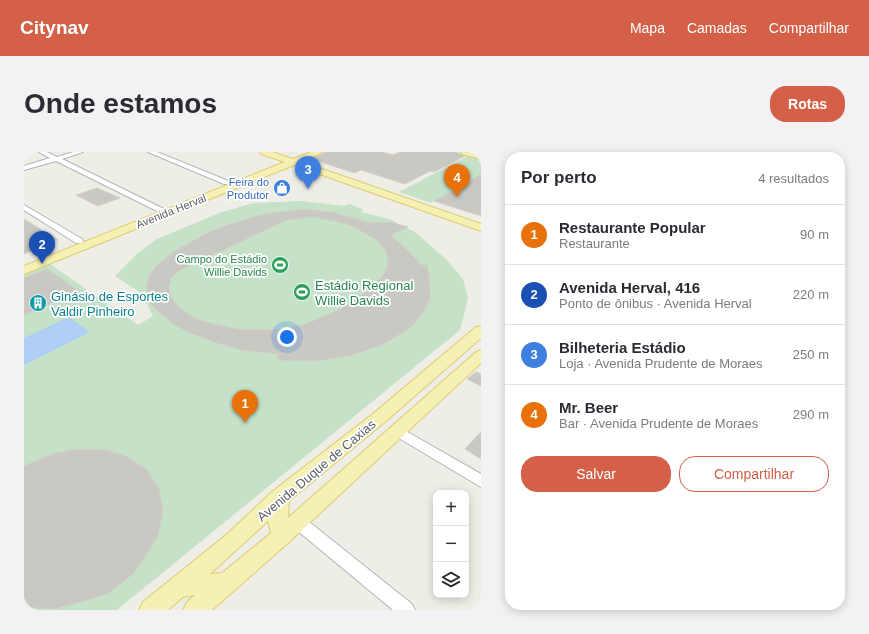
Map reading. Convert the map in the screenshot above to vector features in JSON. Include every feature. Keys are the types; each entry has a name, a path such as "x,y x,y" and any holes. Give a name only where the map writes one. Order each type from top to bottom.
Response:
{"main road":[{"path":"264,152 294,157 481,220"},
{"name":"Avenida Herval","path":"24,261 220,191 254,174 294,157 319,152"},
{"path":"465,152 481,156"},
{"path":"294,157 481,228"},
{"name":"Avenida Herval","path":"24,270 145,218 160,209 198,193 254,174"},
{"path":"198,193 220,191"},
{"name":"Avenida Duque de Caxias","path":"151,610 233,541 280,497 380,417 481,330"},
{"name":"Avenida Duque de Caxias","path":"195,610 298,522 397,431 479,360"},
{"path":"280,497 277,514 282,536"},
{"path":"178,588 189,585 226,583"}],"street":[{"path":"42,152 160,209"},
{"path":"24,168 80,152"},
{"path":"151,152 227,182"},
{"path":"24,207 79,241"},
{"path":"397,431 481,481"},
{"path":"298,522 406,610"}],"green space":[{"path":"472,154 481,156 481,174 431,203 399,192"},
{"path":"302,201 344,206 349,204 363,209 361,212 389,219 415,232 448,261 463,279 468,298 460,330 117,610 24,610 24,274 50,264 138,325 153,316 141,293 115,276 138,253 157,239 222,212 254,203"}],"water":[{"path":"69,317 90,332 24,365 24,338"}],"building":[{"path":"327,152 382,152 393,155 401,152 456,152 465,156 434,172 430,171 405,184 361,170 354,173 312,159"},
{"path":"481,174 481,216 434,201 473,179"},
{"path":"97,188 120,198 98,206 76,195"},
{"path":"308,209 336,213 370,223 390,222 408,227 391,235 421,265 427,265 430,283 430,299 421,316 410,328 382,345 352,355 318,361 278,360 278,354 241,350 190,333 173,324 151,305 147,297 146,288 149,276 156,266 173,252 209,232 230,224 257,216","holes":["312,217 339,222 355,227 379,242 386,251 388,265 384,274 372,287 351,303 332,313 306,324 283,329 237,329 202,321 188,314 177,305 170,296 169,287 171,278 179,271 278,224 288,220"]},
{"path":"24,219 58,240 24,254"},
{"name":"Ginásio de Esportes Valdir Pinheiro","path":"47,269 79,291 24,315 24,278"},
{"path":"476,372 481,374 481,386 467,379"},
{"path":"481,432 481,459 465,449"},
{"path":"79,449 105,450 128,457 147,470 159,489 163,511 158,536 134,573 109,593 54,609 24,607 24,466 52,454"}],"place":[{"name":"Feira do Produtor","path":"282,188"},
{"name":"Bilheteria Estádio","path":"308,189"},
{"name":"Mr. Beer","path":"457,197"},
{"name":"Avenida Herval, 416","path":"42,264"},
{"name":"Campo do Estádio Willie Davids","path":"280,265"},
{"name":"Estádio Regional Willie Davids","path":"302,292"},
{"name":"Ginásio de Esportes Valdir Pinheiro","path":"38,303"},
{"name":"Restaurante Popular","path":"245,423"}]}
